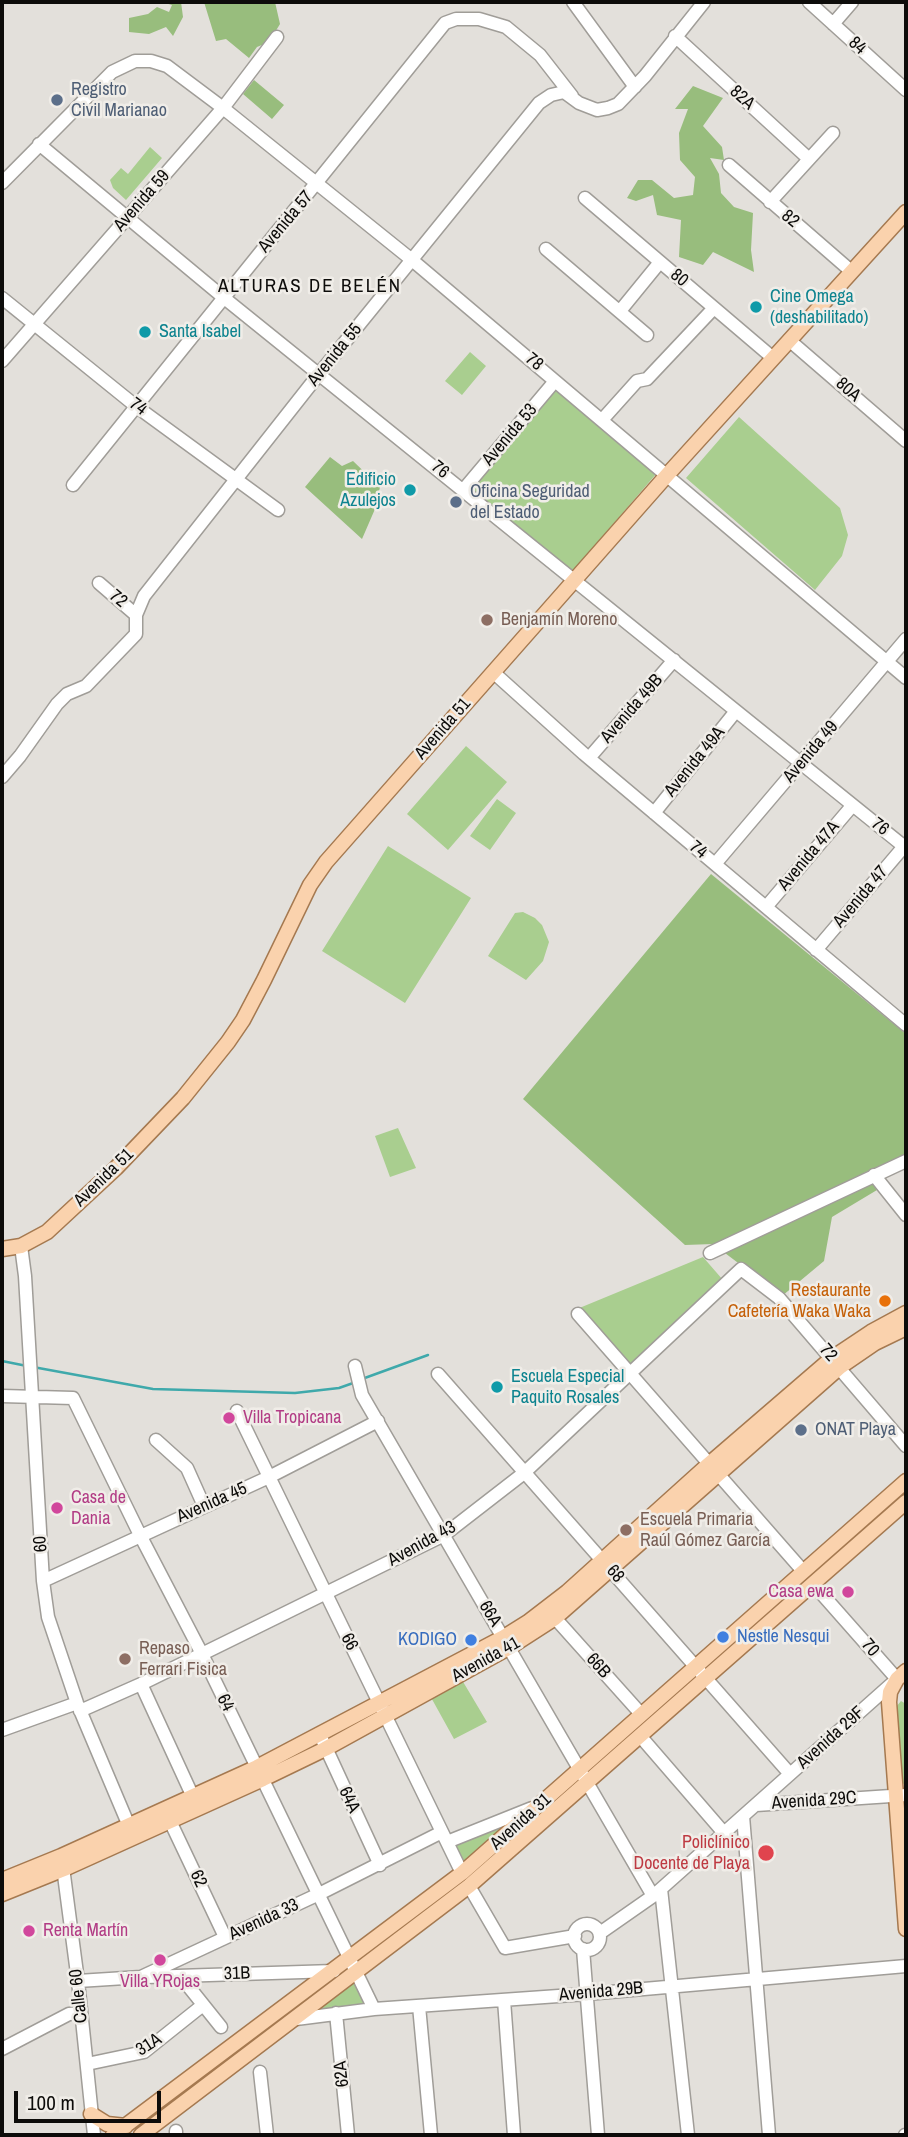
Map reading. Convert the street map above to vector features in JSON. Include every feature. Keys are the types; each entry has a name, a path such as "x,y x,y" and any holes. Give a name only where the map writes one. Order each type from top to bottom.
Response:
{"main road":[{"name":"Avenida 51","path":"2,1249 20,1246 38,1238 56,1224 116,1168 194,1086 243,1020 310,885 326,862 668,474 906,212"},
{"name":"Avenida 41","path":"2,1880 63,1863 170,1821 555,1618 607,1565 713,1469 836,1363 882,1326 906,1313"},
{"name":"Avenida 41","path":"836,1363 906,1328"},
{"name":"Avenida 31","path":"465,1880 539,1805 906,1481"},
{"name":"Avenida 31","path":"141,2135 296,2019 353,1966 587,1784 906,1502"},
{"name":"Avenida 41","path":"507,1642 528,1622 607,1565"},
{"path":"903,1677 890,1692 890,1702 902,1795 906,1929"},
{"name":"Avenida 41","path":"2,1894 129,1826 192,1797 260,1773"},
{"name":"Avenida 31","path":"113,2135 334,1971 353,1966"},
{"path":"91,2114 107,2124 126,2126"}],"street":[{"path":"573,2 635,87"},
{"name":"Avenida 55","path":"2,777 57,704 67,694 86,686 136,634 136,615 144,596 319,374 539,103 564,92 579,103 597,110 618,104 704,2"},
{"name":"84","path":"809,2 906,90"},
{"path":"832,24 852,2"},
{"name":"Avenida 57","path":"73,485 445,23 456,19 479,19 506,27 540,55 572,97"},
{"name":"82A","path":"675,36 809,159"},
{"name":"Avenida 59","path":"2,361 223,108 277,37"},
{"name":"78","path":"39,144 112,72 135,61 151,61 179,73 412,260 906,678"},
{"path":"770,202 833,134"},
{"path":"2,183 39,144"},
{"name":"76","path":"39,144 223,297 464,489 852,806 906,846"},
{"name":"82","path":"729,165 852,271"},
{"name":"80","path":"585,198 773,358"},
{"path":"546,248 648,335"},
{"path":"620,311 660,262"},
{"name":"74","path":"2,298 137,407 278,510"},
{"path":"602,420 637,381 647,379 715,308"},
{"name":"80A","path":"789,340 906,441"},
{"name":"Avenida 53","path":"464,489 555,381"},
{"name":"72","path":"99,583 136,615"},
{"name":"Avenida 49","path":"715,864 906,639"},
{"name":"Avenida 49B","path":"589,758 674,660"},
{"name":"74","path":"493,673 589,758 906,1023"},
{"name":"Avenida 49A","path":"654,813 736,711"},
{"name":"Avenida 47A","path":"766,907 852,806"},
{"name":"Avenida 47","path":"816,950 906,846"},
{"path":"710,1252 906,1161"},
{"path":"874,1175 906,1215"},
{"name":"60","path":"20,1246 25,1276 43,1581 53,1637 78,1707 129,1826"},
{"name":"72","path":"741,1269 779,1298 906,1446"},
{"name":"Avenida 43","path":"2,1730 141,1684 444,1535 524,1473 741,1269"},
{"path":"882,1326 906,1304"},
{"path":"578,1314 803,1572"},
{"name":"66A","path":"355,1366 362,1395 587,1784 657,1893 673,1986 688,2135"},
{"name":"68","path":"438,1374 790,1774"},
{"path":"2,1396 32,1398"},
{"name":"64","path":"32,1398 73,1398 202,1654 374,2009"},
{"name":"66","path":"237,1411 465,1880 505,1948 575,1936"},
{"name":"Avenida 45","path":"43,1581 269,1477 378,1421"},
{"path":"156,1440 187,1468 204,1507"},
{"name":"70","path":"814,1585 903,1677"},
{"name":"66B","path":"555,1618 641,1714"},
{"name":"Avenida 29F","path":"756,1805 903,1677"},
{"path":"141,1684 192,1797"},
{"path":"641,1737 724,1833"},
{"name":"64A","path":"323,1742 380,1865"},
{"name":"Avenida 29C","path":"600,1933 657,1893 756,1805 902,1795"},
{"name":"Avenida 33","path":"78,1981 141,1977 444,1837 539,1805"},
{"path":"743,1816 769,2135"},
{"name":"62","path":"170,1821 225,1937"},
{"name":"Calle 60","path":"63,1863 94,2135"},
{"path":"585,1925 594,1926 600,1933 597,1945 591,1950 576,1944 578,1928 585,1925"},
{"path":"583,1949 598,2135"},
{"name":"Avenida 29B","path":"296,2019 374,2009 587,1994 906,1966"},
{"name":"31B","path":"141,1977 334,1971"},
{"path":"181,1977 221,2027"},
{"path":"504,2000 514,2135"},
{"name":"31A","path":"86,2064 144,2052 203,2005"},
{"path":"419,2006 431,2135"},
{"path":"2,2049 69,2014 81,2013"},
{"name":"62A","path":"337,2013 348,2135"},
{"path":"260,2072 267,2135"}],"green space":[{"path":"161,2 181,2 183,17 173,36 166,27 149,34 129,32 129,18 148,14 157,7 169,12 172,5"},
{"path":"204,2 275,2 280,24 269,42 257,47 249,58 226,39 216,41"},
{"path":"254,80 284,105 272,119 243,94"},
{"path":"693,86 723,98 703,126 722,147 724,160 710,158 719,174 721,193 734,207 753,213 751,250 754,272 713,252 703,265 679,257 681,220 657,215 653,195 636,201 627,198 638,180 652,180 674,198 693,195 695,177 680,160 679,133 688,109 675,109"},
{"path":"150,147 162,158 126,200 113,188 110,180 121,168 128,174"},
{"path":"470,352 486,366 462,395 445,381"},
{"path":"556,388 656,474 574,570 470,489"},
{"path":"739,417 840,508 848,535 842,556 815,590 686,478"},
{"path":"330,457 342,466 353,461 380,487 375,509 362,539 305,487"},
{"path":"466,746 507,782 448,850 407,814"},
{"path":"497,799 516,813 490,850 470,836"},
{"path":"388,846 471,898 405,1003 322,951"},
{"path":"711,874 906,1034 906,1154 864,1173 877,1190 832,1217 824,1261 782,1296 713,1244 685,1245 523,1099"},
{"path":"523,912 542,925 549,942 543,961 526,980 488,956 515,913"},
{"path":"398,1128 416,1168 390,1177 375,1136"},
{"path":"703,1257 723,1280 631,1368 577,1309"},
{"path":"459,1675 487,1722 454,1739 428,1692"},
{"path":"901,1701 906,1704 906,1787 902,1782 896,1707"},
{"path":"539,1805 462,1873 447,1842"},
{"path":"357,1973 374,2009 296,2019"}],"waterway":[{"path":"362,1379 428,1355"},
{"path":"2,1361 27,1366"},
{"path":"33,1367 153,1389 295,1393 339,1388 356,1382"}],"place":[{"name":"Registro Civil Marianao","path":"57,100"},
{"name":"Cine Omega (deshabilitado)","path":"756,307"},
{"name":"Santa Isabel","path":"145,332"},
{"name":"Edificio Azulejos","path":"410,490"},
{"name":"Oficina Seguridad del Estado","path":"456,502"},
{"name":"Benjamín Moreno","path":"487,620"},
{"name":"Restaurante Cafetería Waka Waka","path":"885,1301"},
{"name":"Escuela Especial Paquito Rosales","path":"497,1387"},
{"name":"Villa Tropicana","path":"229,1418"},
{"name":"ONAT Playa","path":"801,1430"},
{"name":"Casa de Dania","path":"57,1508"},
{"name":"Escuela Primaria Raúl Gómez García","path":"626,1530"},
{"name":"Casa ewa","path":"848,1592"},
{"name":"Nestle Nesqui","path":"723,1637"},
{"name":"KODIGO","path":"471,1640"},
{"name":"Repaso Ferrari Fisica","path":"125,1659"},
{"name":"Policlínico Docente de Playa","path":"766,1853"},
{"name":"Renta Martín","path":"29,1931"},
{"name":"Villa YRojas","path":"160,1960"}],"district":[{"name":"ALTURAS DE BELÉN","path":"310,287"}]}
